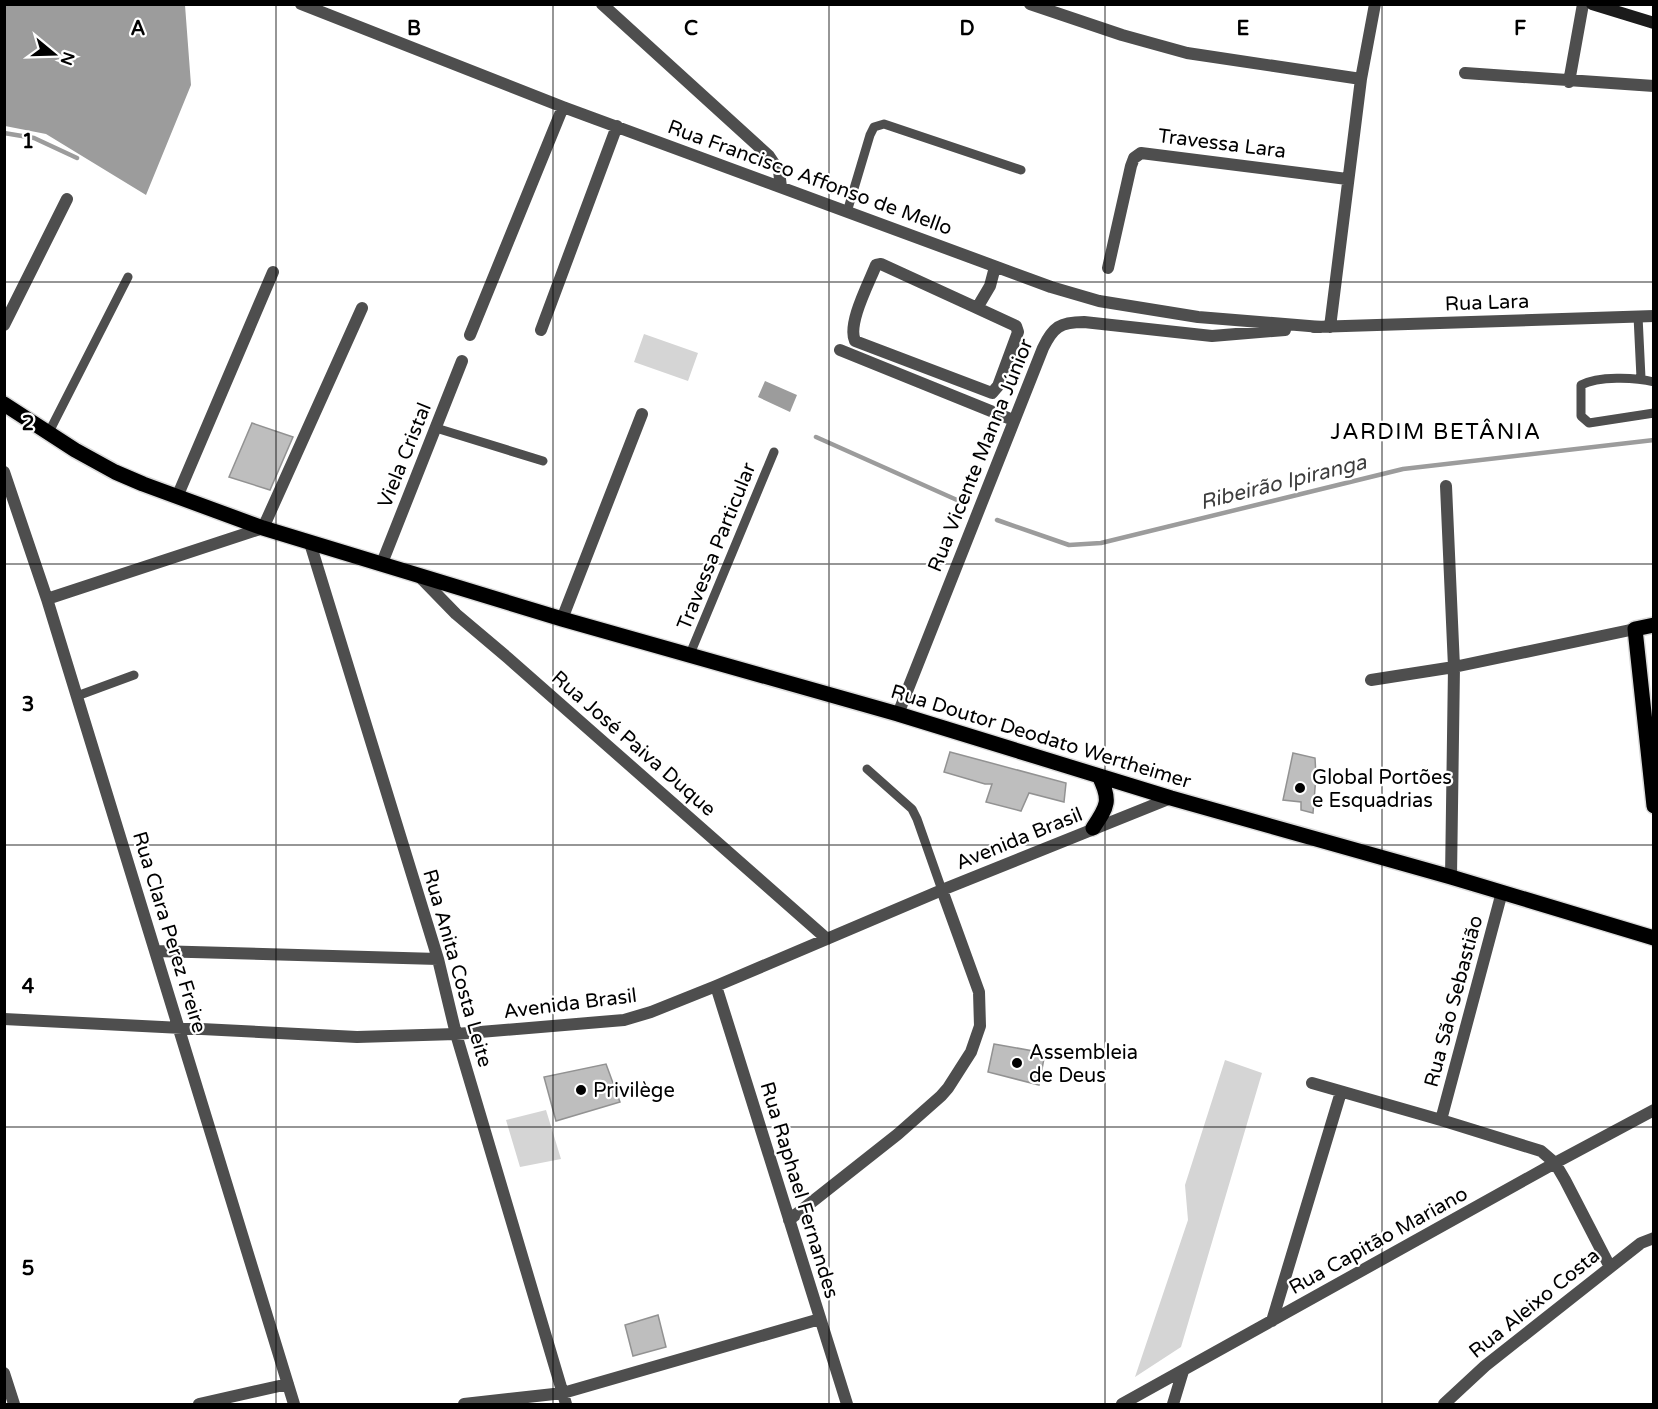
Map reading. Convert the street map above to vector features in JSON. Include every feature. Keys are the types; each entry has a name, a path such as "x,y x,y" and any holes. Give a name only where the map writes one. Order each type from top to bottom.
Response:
{"main road":[{"path":"1592,4 1653,22"},
{"name":"Rua Doutor Deodato Wertheimer","path":"4,404 115,472 263,528 562,618 897,714 1171,798 1451,876 1653,938"},
{"path":"1653,625 1635,629 1653,806"},
{"path":"1093,828 1107,803 1107,792 1099,776"}],"street":[{"path":"602,4 769,156 778,171 781,187"},
{"path":"1030,4 1122,35 1187,53 1361,79"},
{"path":"1326,327 1361,79 1375,4"},
{"path":"1569,82 1583,4"},
{"name":"Rua Francisco Affonso de Mello","path":"309,6 563,107 1051,287 1099,301 1198,317 1326,327"},
{"path":"1465,73 1569,82 1653,86"},
{"path":"470,335 563,107"},
{"path":"541,330 617,126"},
{"name":"Travessa Lara","path":"1108,268 1131,166 1134,158 1141,153 1347,179"},
{"path":"4,326 67,199"},
{"path":"881,264 977,308 1016,326 1018,332 998,386 992,393 855,341 852,335 854,323 876,265 881,264"},
{"path":"977,308 990,286 995,267"},
{"path":"177,497 273,272"},
{"path":"47,599 263,528 362,308"},
{"name":"Rua Lara","path":"1326,327 1653,315"},
{"name":"Rua Vicente Manna Júnior","path":"897,714 1013,420 1048,337 1056,327 1070,322 1212,336 1326,327"},
{"path":"840,350 1013,420"},
{"name":"Viela Cristal","path":"382,563 462,361"},
{"path":"562,618 642,414"},
{"name":"Rua Clara Perez Freire","path":"4,472 47,599 294,1404"},
{"path":"1446,486 1454,667 1451,876"},
{"name":"Rua Anita Costa Leite","path":"310,543 438,959 456,1034 564,1399"},
{"name":"Rua José Paiva Duque","path":"417,573 456,614 827,939"},
{"path":"1371,680 1454,667 1635,629"},
{"name":"Avenida Brasil","path":"4,1018 357,1037 456,1034 624,1020 651,1012 716,986 942,890 1171,798"},
{"path":"789,1220 898,1134 941,1096 971,1052 980,1026 980,992 942,890"},
{"name":"Rua São Sebastião","path":"1441,1120 1502,892"},
{"path":"155,951 438,959"},
{"name":"Rua Raphael Fernandes","path":"716,986 847,1404"},
{"path":"1312,1083 1541,1151 1554,1163 1610,1267"},
{"path":"1272,1321 1341,1092"},
{"name":"Rua Capitão Mariano","path":"1122,1404 1653,1110"},
{"name":"Rua Aleixo Costa","path":"1444,1404 1485,1366 1641,1243 1653,1238"},
{"path":"464,1404 564,1399 820,1319"},
{"path":"1173,1404 1183,1371"},
{"path":"4,1373 14,1404"},
{"path":"198,1404 288,1384"}],"lane":[{"path":"847,212 870,135 874,127 884,124 1021,170"},
{"path":"49,432 129,277"},
{"path":"1638,316 1641,378"},
{"path":"1653,382 1641,378 1590,380 1581,385 1581,416 1589,423 1653,413"},
{"path":"436,428 543,461"},
{"name":"Travessa Particular","path":"690,654 774,452"},
{"path":"77,696 134,675"},
{"path":"867,769 912,808 942,890"}],"shaded area":[{"path":"4,5 185,5 191,85 146,195 46,134 5,126"},
{"path":"644,334 698,353 688,381 634,362"},
{"path":"765,381 797,395 790,412 758,397"},
{"path":"1225,1060 1262,1073 1181,1347 1135,1377 1188,1220 1185,1185"},
{"path":"546,1110 561,1159 520,1167 506,1120"}],"building":[{"path":"252,423 293,437 270,490 229,477"},
{"path":"950,752 1066,783 1064,802 1029,793 1021,811 986,802 992,784 944,772"},
{"name":"Global Portões e Esquadrias","path":"1293,753 1315,758 1313,813 1301,810 1301,802 1283,800"},
{"name":"Assembleia de Deus","path":"994,1044 1045,1053 1039,1085 988,1072"},
{"name":"Privilège","path":"606,1064 620,1102 556,1121 544,1077"},
{"path":"658,1315 666,1347 633,1356 625,1325"}],"waterway":[{"path":"4,133 34,138 77,158"},
{"path":"816,437 957,500"},
{"name":"Ribeirão Ipiranga","path":"997,520 1069,545 1101,543 1403,469 1654,440"}],"place":[{"name":"Global Portões e Esquadrias","path":"1300,788"},
{"name":"Assembleia de Deus","path":"1017,1063"},
{"name":"Privilège","path":"581,1090"}],"district":[{"name":"JARDIM BETÂNIA","path":"1436,431"}]}
